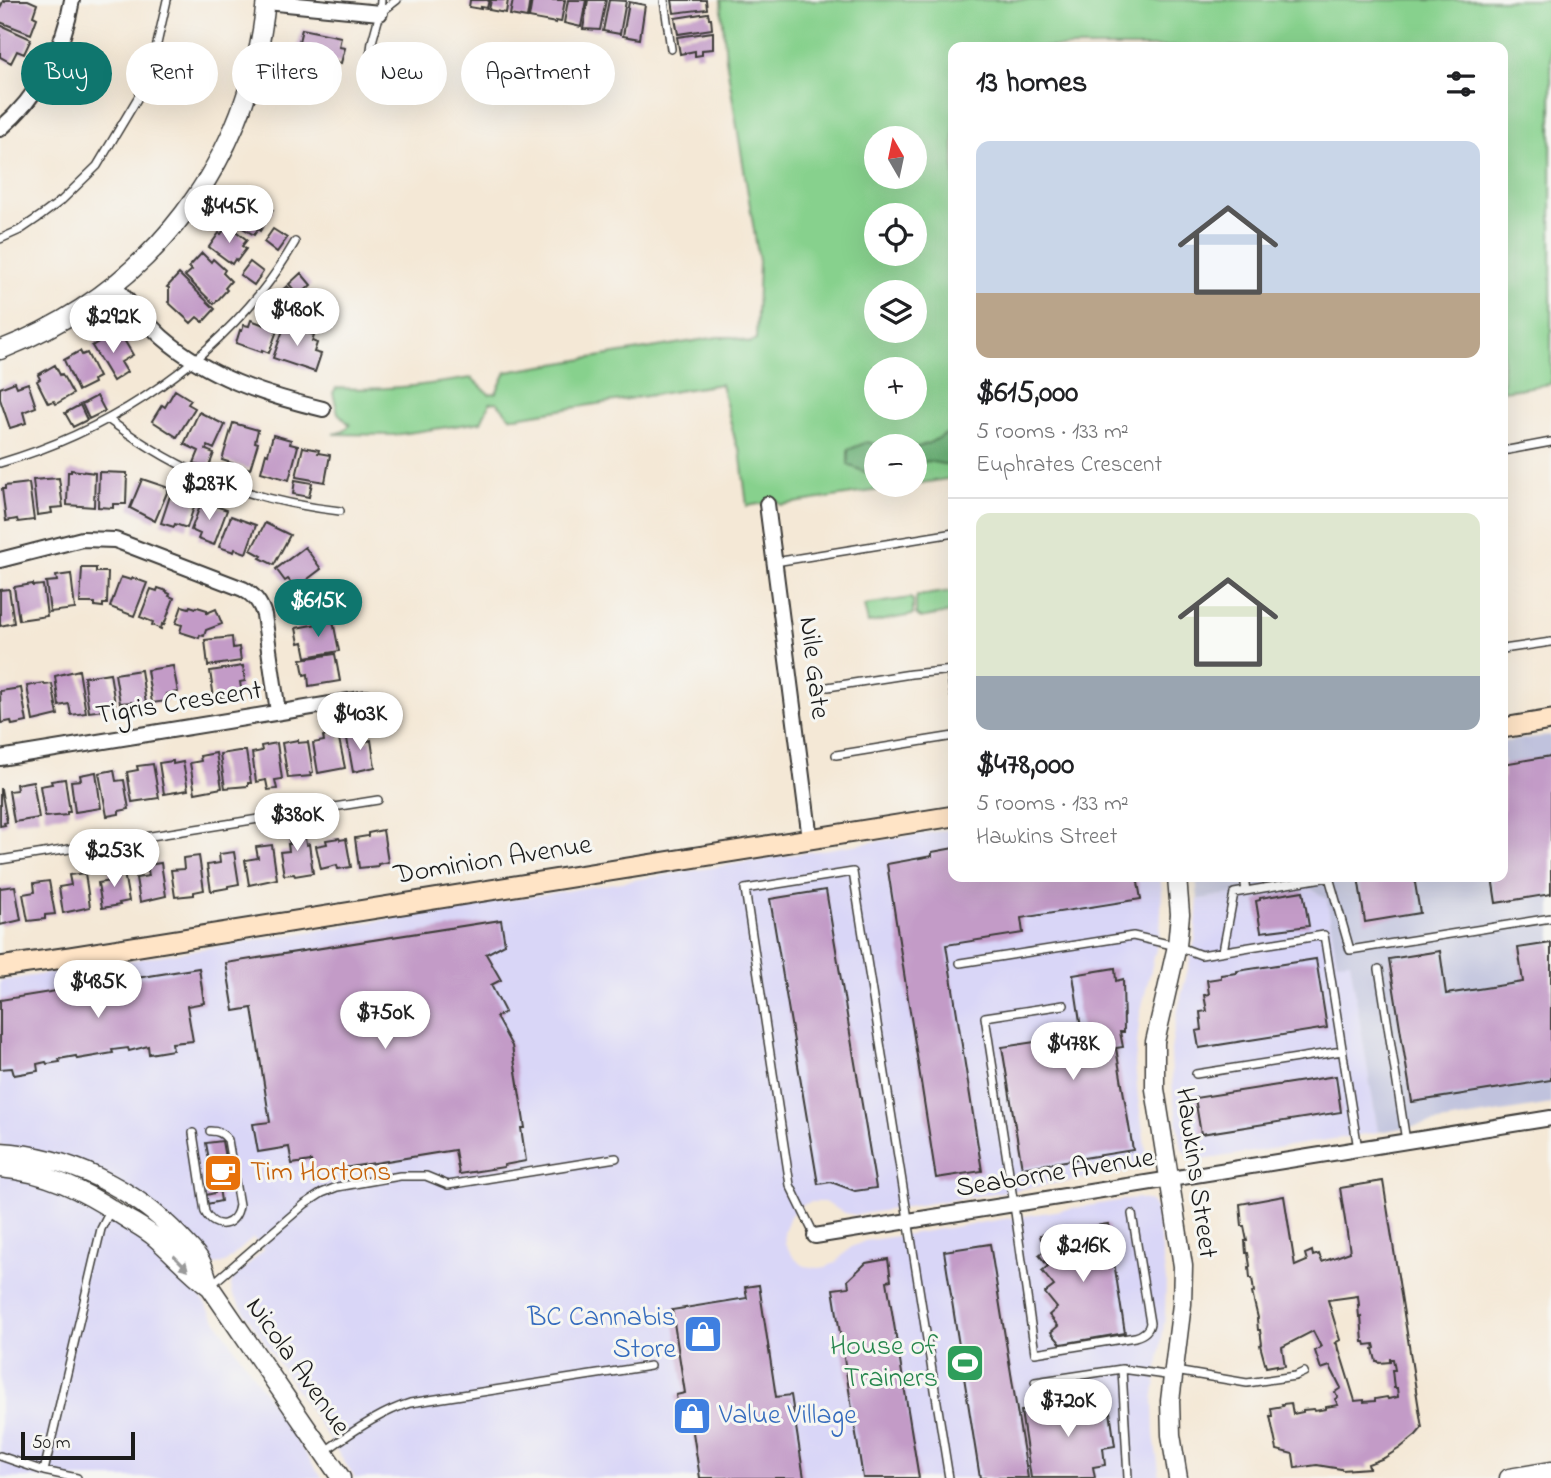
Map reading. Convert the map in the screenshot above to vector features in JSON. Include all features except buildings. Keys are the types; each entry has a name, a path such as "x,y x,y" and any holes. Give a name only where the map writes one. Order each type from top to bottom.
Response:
{"main road":[{"path":"1508,726 1551,720"},
{"name":"Dominion Avenue","path":"0,967 948,817"}],"street":[{"path":"0,129 44,77 65,32 72,0"},
{"path":"0,350 67,318 114,286 146,257 174,226 217,163 239,115 259,48 266,1 380,7"},
{"path":"114,286 160,335 194,361 249,388 323,409"},
{"name":"Nile Gate","path":"766,504 810,839"},
{"path":"0,560 82,539 114,540 243,589 254,596 264,615 278,712"},
{"name":"Tigris Crescent","path":"0,758 366,698"},
{"name":"Hawkins Street","path":"1177,882 1180,914 1177,946 1155,1042 1155,1089 1183,1266 1182,1304 1170,1401 1171,1435 1178,1478"},
{"name":"Seaborne Avenue","path":"815,1237 1551,1118"},
{"name":"Nicola Avenue","path":"0,1152 74,1167 111,1184 147,1207 167,1224 202,1263 210,1287 323,1452 334,1476"},
{"name":"Nicola Avenue","path":"0,1168 41,1175 84,1192 156,1238 191,1273 210,1287"},
{"path":"41,1175 62,1175 104,1193 125,1193"},
{"path":"113,1210 133,1209 187,1244"},
{"path":"1509,1478 1551,1471"}],"lane":[{"path":"0,239 19,230 62,200 97,166 149,79 167,0"},
{"path":"372,42 380,7 397,0"},
{"path":"664,0 671,49"},
{"path":"0,463 58,443 108,420 194,361 262,291 295,242"},
{"path":"108,420 158,454 225,486 276,501 340,512"},
{"path":"1508,450 1551,442"},
{"path":"774,562 948,534"},
{"path":"1508,648 1551,642"},
{"path":"828,687 911,674 948,671"},
{"path":"836,755 948,737"},
{"path":"0,860 378,800"},
{"path":"815,1237 790,1185 745,889 853,872 949,1478"},
{"path":"1245,882 1246,891"},
{"path":"1223,951 1234,893 1280,882"},
{"path":"1330,882 1350,950 1551,918"},
{"path":"960,963 1133,936 1177,946 1200,955 1324,935 1358,1149"},
{"path":"1379,969 1406,1141"},
{"path":"1064,1005 985,1017 1035,1353 1135,1337 1148,1329 1150,1323 1132,1214"},
{"path":"1196,1074 1342,1051"},
{"path":"193,1133 205,1212 216,1224 225,1224 233,1220 239,1205 228,1140 217,1131 209,1131"},
{"path":"210,1287 305,1204 337,1187 400,1176 426,1176 448,1185 615,1158"},
{"path":"44,1471 101,1229 113,1210"},
{"path":"323,1452 397,1407 410,1403 650,1366"},
{"path":"1122,1369 1128,1478"},
{"path":"1035,1382 1122,1369 1247,1383 1295,1376 1304,1372"},
{"path":"0,1456 44,1471 77,1478"}],"shaded area":[{"path":"1551,735 1551,1104 1378,1132 1350,961 1337,962 1327,899 1303,883 1198,899 1196,882 1508,882 1508,741"},
{"path":"948,830 948,882 1161,882 1160,933 1140,1014 1135,1063 1146,1151 1142,1166 1127,1172 856,1215 845,1213 824,1202 811,1202 799,1206 790,1216 784,1232 785,1244 794,1258 808,1267 819,1268 836,1262 851,1247 865,1241 1137,1198 1150,1201 1156,1210 1166,1280 1165,1317 1153,1401 1160,1478 355,1478 232,1293 234,1277 264,1250 253,1238 225,1263 211,1264 155,1208 0,1145 0,981"},
{"path":"1305,884 1327,899 1337,962 1350,960 1378,1132 1201,1160 1190,1158 1182,1149 1173,1095 1171,1050 1195,940 1198,899"},
{"path":"0,1173 42,1181 137,1229 182,1272 198,1293 322,1478 0,1478"}],"green space":[{"path":"721,0 1551,0 1551,384 1508,390 1508,42 948,42 948,479 927,482 927,434 864,434 864,492 781,505 777,501 747,506 740,450 736,444 721,384 516,417 510,417 497,402 490,403 481,422 394,435 333,434 344,431 350,425 338,413 333,393 336,388 388,388 472,378 489,394 496,393 506,372 718,337 733,337 749,343 756,340 759,261 726,59"},
{"path":"948,433 948,465 927,461 927,444"},
{"path":"864,443 864,472 848,465 848,450"},
{"path":"948,591 948,613 920,618 916,614 917,596"},
{"path":"910,598 913,600 913,615 868,623 864,605"}],"place":[{"name":"Tim Hortons","path":"223,1173"},
{"name":"BC Cannabis Store","path":"703,1334"},
{"name":"House of Trainers","path":"965,1363"},
{"name":"Value Village","path":"692,1416"}]}
